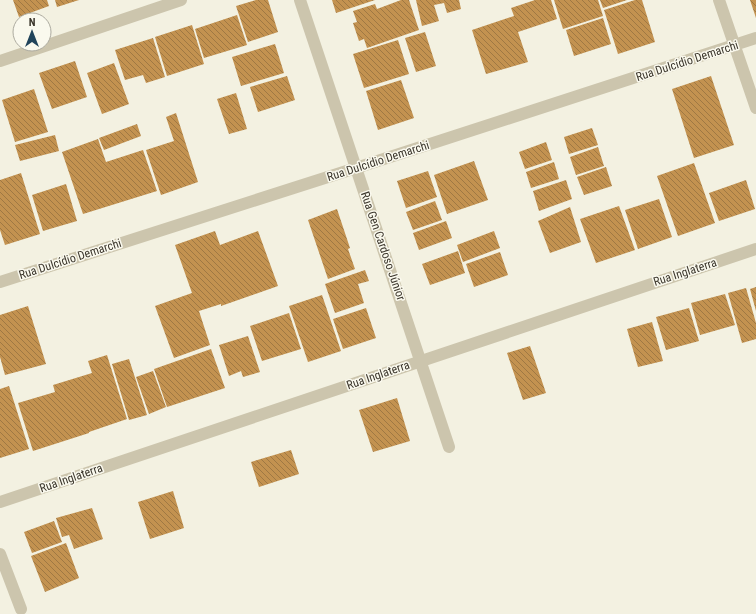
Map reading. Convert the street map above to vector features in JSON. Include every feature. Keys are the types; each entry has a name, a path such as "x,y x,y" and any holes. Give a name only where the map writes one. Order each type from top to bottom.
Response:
{"street":[{"path":"0,61 181,0"},
{"name":"Rua Gen Cardoso Júnior","path":"300,0 449,447"},
{"path":"719,0 756,108"},
{"name":"Rua Dulcídio Demarchi","path":"0,282 756,38"},
{"name":"Rua Inglaterra","path":"0,502 756,249"},
{"path":"0,554 21,609"}],"building":[{"path":"13,0 47,0 49,6 33,12 17,12"},
{"path":"55,0 79,0 57,7"},
{"path":"256,0 268,0 278,32 248,42 236,6"},
{"path":"332,0 375,0 336,13"},
{"path":"401,0 409,0 419,30 367,48 364,39 359,41 353,23 357,22 353,11 375,4 377,9"},
{"path":"416,0 459,0 461,9 447,13 444,3 434,5 439,21 422,26"},
{"path":"535,0 551,0 557,19 518,32 528,62 486,74 472,30 514,16 511,8"},
{"path":"554,0 598,0 603,16 563,29"},
{"path":"600,0 627,0 603,8"},
{"path":"635,0 642,0 655,42 618,54 604,10"},
{"path":"750,0 756,0 756,18"},
{"path":"237,15 247,45 204,58 195,29"},
{"path":"603,18 611,44 574,56 566,30"},
{"path":"192,25 204,64 167,76 155,37"},
{"path":"425,32 436,66 416,72 405,38"},
{"path":"153,38 165,77 146,83 143,75 125,80 115,50"},
{"path":"398,40 409,74 364,88 353,54"},
{"path":"275,44 284,73 241,86 232,57"},
{"path":"75,61 87,97 52,109 39,73"},
{"path":"114,63 129,104 102,114 87,73"},
{"path":"287,76 295,100 258,112 250,87"},
{"path":"711,76 734,145 694,158 672,89"},
{"path":"401,80 414,118 378,130 366,91"},
{"path":"34,89 48,132 15,142 2,100"},
{"path":"236,93 247,129 229,134 217,99"},
{"path":"176,113 198,182 161,195 146,150 174,141 166,117"},
{"path":"137,124 141,136 104,150 99,138"},
{"path":"592,128 598,145 569,154 564,137"},
{"path":"55,135 59,151 20,161 15,145"},
{"path":"98,139 106,162 143,150 157,191 83,214 62,152"},
{"path":"546,142 552,160 525,169 519,152"},
{"path":"598,147 604,166 576,175 570,157"},
{"path":"474,161 488,200 447,214 434,175"},
{"path":"554,162 559,179 531,188 526,172"},
{"path":"694,163 715,223 678,236 657,176"},
{"path":"606,167 612,186 584,195 577,177"},
{"path":"428,171 437,197 406,208 397,181"},
{"path":"21,173 40,234 5,245 0,230 0,180"},
{"path":"566,180 572,199 539,211 533,191"},
{"path":"746,180 755,209 719,221 709,193"},
{"path":"66,184 77,221 43,231 32,195"},
{"path":"659,199 672,237 638,249 625,210"},
{"path":"435,201 442,220 413,230 406,212"},
{"path":"619,206 635,250 596,263 580,219"},
{"path":"570,207 581,242 550,253 538,221"},
{"path":"337,209 350,248 348,249 355,269 328,279 308,220"},
{"path":"446,221 452,238 419,250 413,233"},
{"path":"215,231 220,245 258,231 278,286 221,306 221,304 199,311 210,345 174,358 155,306 192,293 175,245"},
{"path":"494,231 500,248 463,262 457,245"},
{"path":"458,251 465,273 430,285 422,264"},
{"path":"500,252 508,275 474,287 466,264"},
{"path":"365,270 369,281 358,284 364,303 335,313 325,284"},
{"path":"756,287 756,311 750,289"},
{"path":"746,288 756,323 756,339 742,343 728,293"},
{"path":"725,294 735,325 700,335 691,303"},
{"path":"322,295 341,351 308,362 289,306"},
{"path":"28,306 46,364 5,375 0,357 0,315"},
{"path":"366,308 376,338 343,349 333,319"},
{"path":"689,308 699,341 666,350 656,317"},
{"path":"289,313 301,349 262,361 250,326"},
{"path":"652,322 663,361 638,367 627,329"},
{"path":"248,336 260,372 243,377 241,371 229,376 219,345"},
{"path":"530,346 546,393 523,400 507,353"},
{"path":"211,349 225,388 167,407 154,369"},
{"path":"107,355 127,419 33,451 18,403 55,392 53,385 92,373 88,361"},
{"path":"129,359 147,415 129,420 112,364"},
{"path":"153,371 166,407 149,414 136,377"},
{"path":"9,386 29,449 0,458 0,389"},
{"path":"397,398 410,441 373,452 359,410"},
{"path":"291,450 299,474 259,487 251,462"},
{"path":"173,491 184,528 150,539 138,502"},
{"path":"92,508 103,539 74,549 69,535 62,537 56,518"},
{"path":"54,521 62,542 32,553 24,532"},
{"path":"66,543 79,578 45,592 31,556"}]}
